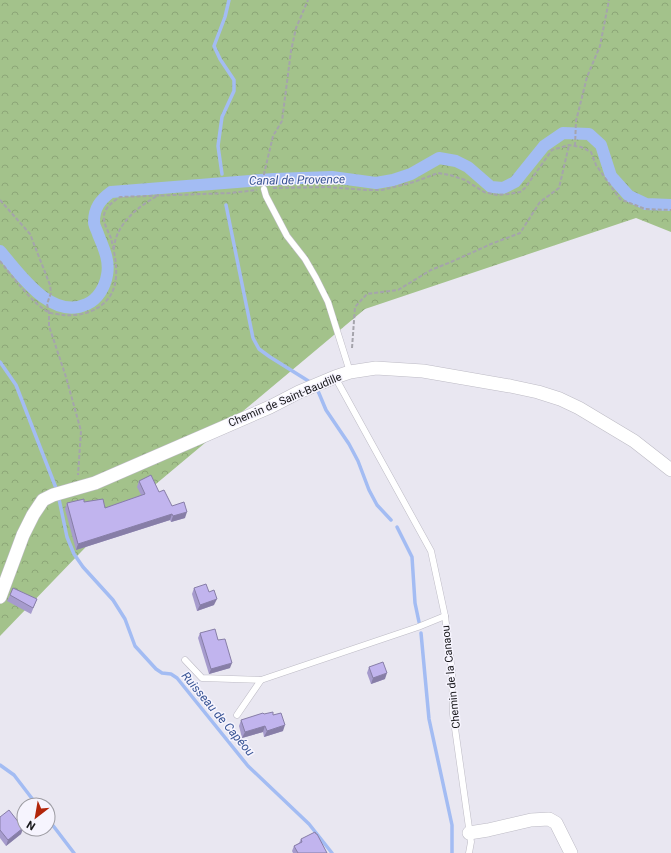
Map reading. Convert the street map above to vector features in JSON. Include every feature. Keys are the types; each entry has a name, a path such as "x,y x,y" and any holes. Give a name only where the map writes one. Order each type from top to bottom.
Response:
{"street":[{"name":"Chemin de Saint-Baudille","path":"0,598 23,535 43,500 77,487 95,483 264,409 299,392 350,372 376,368 423,371 538,392 560,399 579,408 634,441 671,470"},
{"path":"469,833 531,820 548,819 556,823 571,853"}],"lane":[{"path":"264,187 266,196 287,236 305,259 328,302 350,372"},
{"name":"Chemin de la Canaou","path":"335,377 431,551 444,616 452,672 453,714 469,833 469,853"},
{"path":"185,660 202,678 261,680 418,627 444,616"},
{"path":"238,715 261,680"}],"path":[{"path":"264,187 264,174 273,136 282,121 290,59 296,28 308,0"},
{"path":"575,146 576,121 587,77 600,46 609,0"},
{"path":"352,349 355,307 367,294 398,290 431,270 520,233 540,202 559,188 569,145"},
{"path":"0,261 35,302 49,313 76,316 89,313 101,306 114,288 116,278 114,254 104,216 109,205 120,197 230,193 264,187 328,187 382,190 414,182 438,173 465,180 484,192 497,195 508,194 520,192 525,188 552,150 569,145 582,147 591,152 596,164 620,199 645,209 671,210"},
{"path":"114,254 117,234 126,221 143,204 160,195"},
{"path":"0,200 30,234 45,268 50,285 51,293 47,304 49,326 66,377 81,432 77,487"}],"green space":[{"path":"0,0 671,0 671,232 636,218 365,309 107,525 0,636"}],"building":[{"path":"151,475 159,492 164,490 172,506 184,502 187,512 173,516 172,514 78,544 67,503 84,499 84,502 103,499 105,508 145,494 139,481"},
{"path":"206,584 209,592 214,590 217,599 200,605 194,588"},
{"path":"13,588 37,599 33,608 10,595"},
{"path":"215,629 218,640 225,639 232,663 211,669 200,633"},
{"path":"383,662 387,673 373,678 369,667"},
{"path":"273,712 273,715 281,713 285,725 267,731 265,726 245,732 241,720 263,713"},
{"path":"9,810 16,819 16,834 8,840 0,830 0,817"},
{"path":"315,832 327,853 298,853 294,846 302,842 301,839"}],"waterway":[{"path":"222,174 218,146 222,117 234,91 234,80 220,59 214,46 225,17 229,0"},
{"name":"Canal de Provence","path":"0,251 27,282 49,301 61,306 74,308 91,302 103,288 106,279 108,264 104,249 94,225 94,217 98,205 111,192 274,179 332,177 376,183 393,180 411,174 439,158 456,161 468,167 491,187 503,188 515,182 544,146 563,133 589,134 601,145 611,176 629,196 646,204 671,205"},
{"path":"226,205 253,338 259,349 310,382"},
{"name":"Ruisseau de Capéou","path":"0,362 16,385 56,488"},
{"path":"318,391 326,410 349,444 358,461 369,490 377,505 391,520"},
{"name":"Ruisseau de Capéou","path":"59,499 67,537 74,554 83,567 113,600 125,619 135,646 156,669 162,673 171,674 177,678 248,766 309,824 332,853"},
{"path":"397,527 412,557 415,603 419,622"},
{"path":"421,633 429,719 452,825 452,853"},
{"path":"0,765 14,775 31,797"},
{"path":"56,829 74,853"}]}
